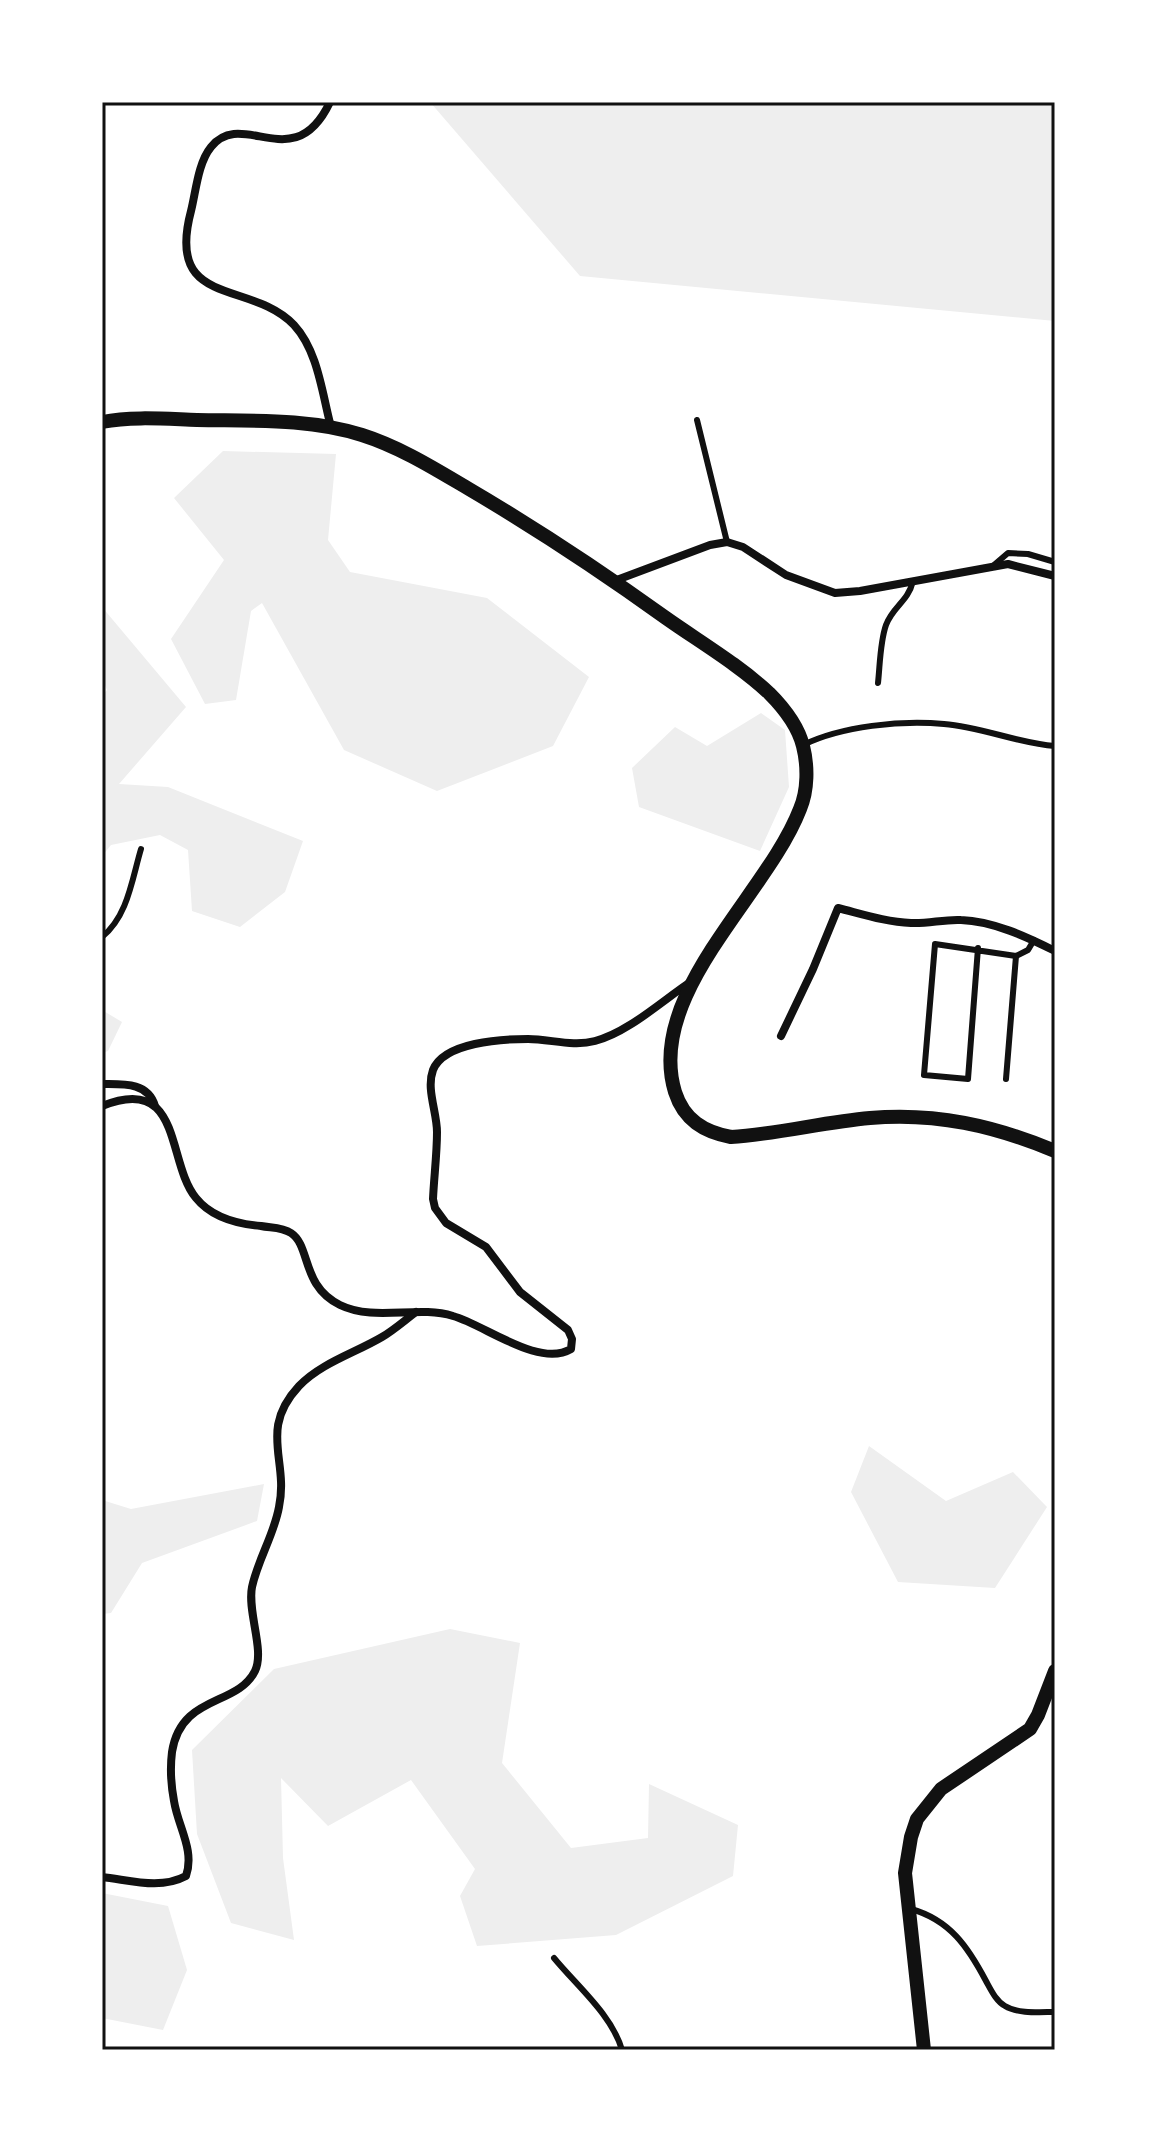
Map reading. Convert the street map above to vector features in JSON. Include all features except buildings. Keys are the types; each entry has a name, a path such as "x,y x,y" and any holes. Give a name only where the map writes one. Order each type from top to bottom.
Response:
{"street":[{"path":"330,102 314,127 290,141 235,134 211,147 204,160 186,229 185,248 190,265 204,281 219,290 277,311 293,324 313,356 331,427"},
{"path":"102,422 134,418 300,422 331,427 395,447 545,534 763,688 783,709 803,745 806,786 802,806 752,894 692,981 675,1029 672,1071 679,1102 687,1116 700,1127 731,1137 867,1118 930,1117 994,1128 1055,1151"},
{"path":"614,581 710,545 727,542 743,547 786,575 835,593 994,565 1022,566 1055,576"},
{"path":"781,1036 838,908 912,923 961,919 997,927 1055,951"},
{"path":"102,1084 135,1086 153,1098 166,1120 195,1197 227,1220 282,1229 293,1234 315,1284 338,1305 351,1310 394,1314 417,1311 455,1316 500,1339 562,1355 571,1349 572,1339 568,1330 520,1292 486,1247 446,1223 435,1208 437,1128 431,1083 433,1069 453,1051 497,1041 595,1041 620,1030 692,981"},
{"path":"102,1106 141,1099 156,1107"},
{"path":"102,1877 161,1885 174,1883 186,1876 191,1863 174,1803 171,1779 176,1733 190,1715 240,1686 256,1670 259,1658 251,1592 258,1561 280,1505 276,1426 285,1404 299,1386 317,1371 385,1335 417,1311"},
{"path":"924,2050 908,1908 907,1855 917,1819 941,1789 1030,1729 1051,1693 1055,1671"}],"lane":[{"path":"697,420 727,542"},
{"path":"994,565 1008,553 1028,554 1055,562"},
{"path":"878,683 886,626 893,613 910,596 913,581"},
{"path":"803,745 847,729 924,723 945,724 1055,746"},
{"path":"102,937 113,928 125,907 141,849"},
{"path":"978,948 968,1079 924,1075 935,944 978,948 1016,956 1028,950 1034,940"},
{"path":"1006,1079 1016,956"},
{"path":"908,1908 929,1914 949,1927 965,1945 1004,2006 1015,2010 1055,2012"},
{"path":"554,1958 607,2020 618,2035 622,2050"}],"shaded area":[{"path":"430,102 1055,102 1055,321 580,276"},
{"path":"223,451 336,454 328,540 350,572 487,598 589,677 553,746 437,791 344,750 262,603 251,611 236,700 205,704 171,639 224,560 174,498"},
{"path":"102,607 186,707 119,784 168,787 303,841 285,892 240,927 192,911 188,850 160,835 111,845 102,856 102,696 107,690 102,678"},
{"path":"761,713 785,730 789,787 760,851 639,807 632,768 675,727 707,746"},
{"path":"102,1010 122,1022 108,1051 102,1053"},
{"path":"869,1446 946,1501 1013,1472 1047,1507 995,1588 898,1582 851,1492"},
{"path":"264,1484 257,1521 142,1563 111,1613 102,1614 102,1500 131,1509"},
{"path":"450,1629 520,1643 502,1763 571,1848 648,1838 649,1784 738,1825 733,1876 616,1935 477,1946 460,1896 475,1869 411,1780 328,1826 281,1778 283,1858 294,1940 231,1923 197,1834 192,1750 274,1669"},
{"path":"102,1893 168,1906 187,1970 163,2030 102,2018"}]}
